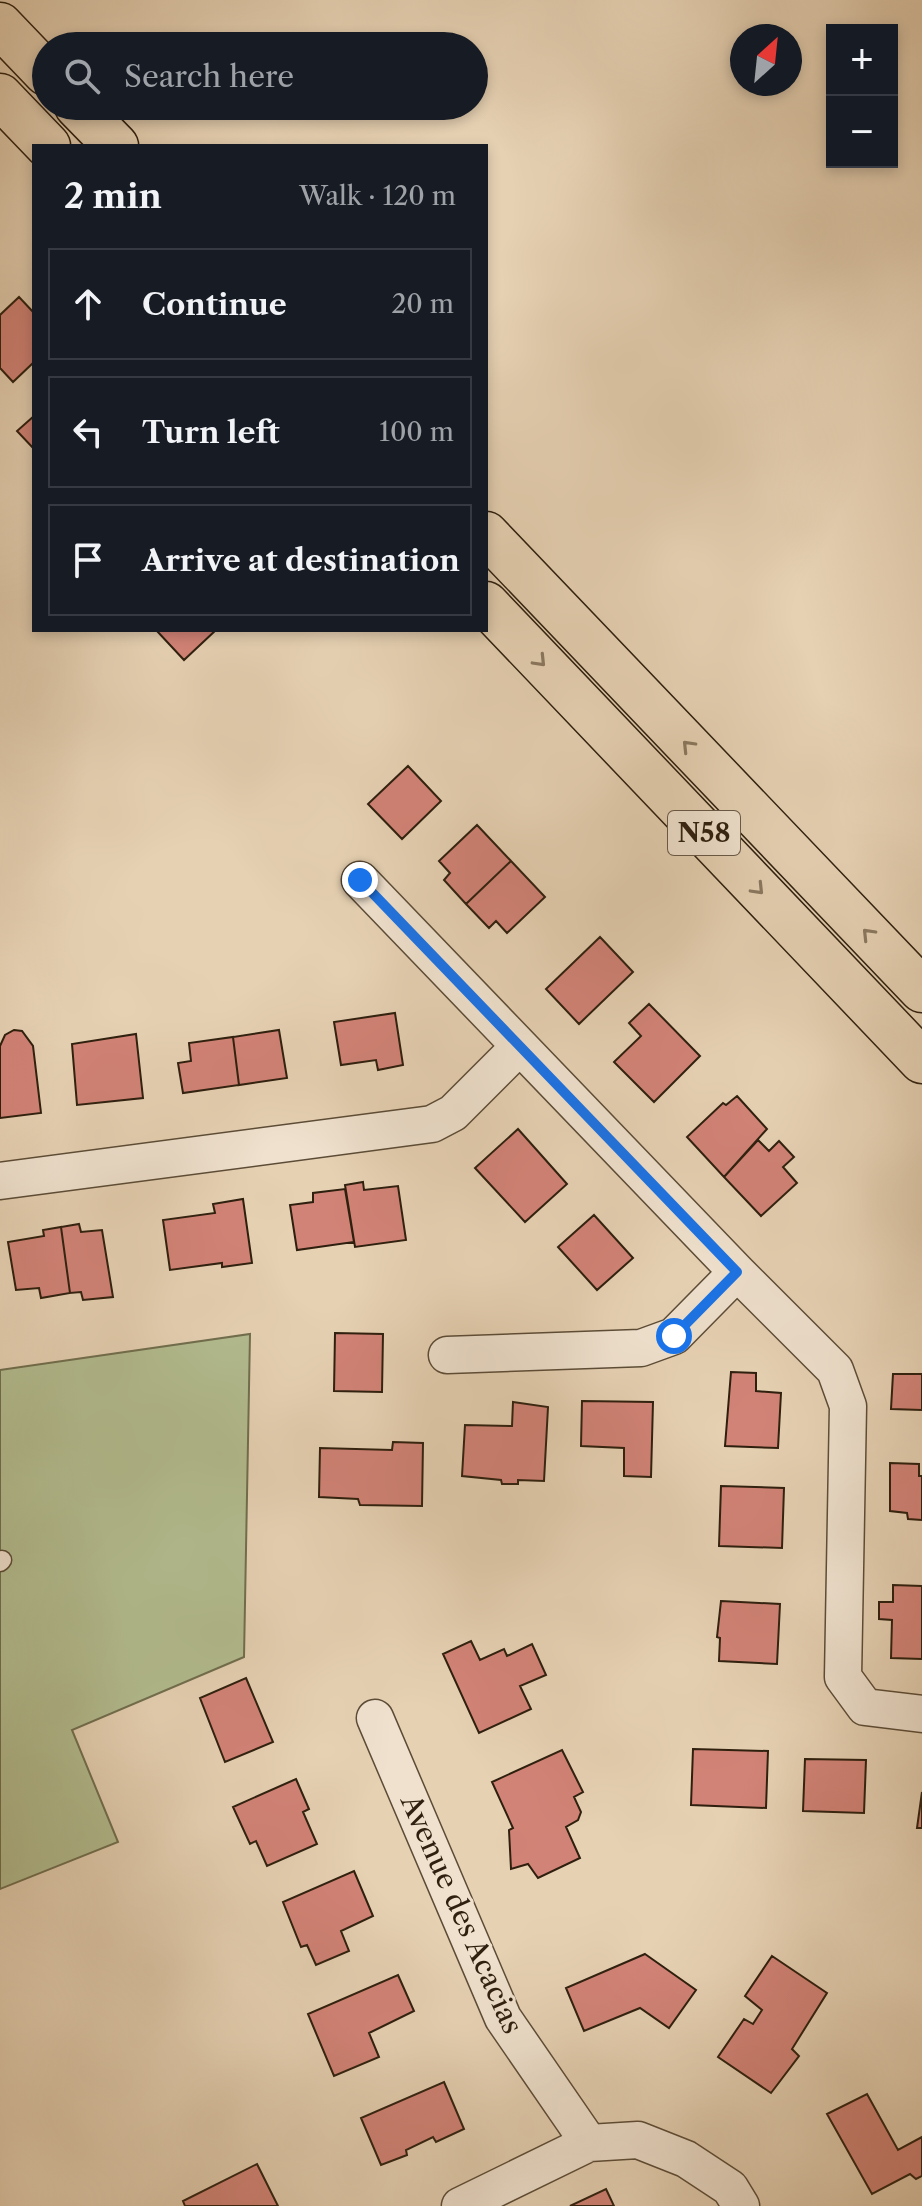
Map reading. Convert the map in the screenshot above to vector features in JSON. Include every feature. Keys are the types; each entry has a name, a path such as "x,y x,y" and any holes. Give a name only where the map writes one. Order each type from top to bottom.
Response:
{"highway":[{"path":"0,25 32,58"},
{"path":"0,96 46,144"},
{"path":"91,120 114,144"},
{"name":"N58","path":"488,536 922,990"},
{"name":"N58","path":"488,606 922,1061"}],"street":[{"path":"360,880 835,1370 848,1406 843,1677 865,1707 922,1714"},
{"path":"0,1181 432,1124 453,1113 519,1047"},
{"path":"447,1355 641,1348 674,1336 737,1272"},
{"name":"Avenue des Acacias","path":"375,1718 503,2018 589,2143"},
{"path":"460,2206 589,2143 638,2140 686,2159 730,2188 741,2206"}],"green space":[{"path":"250,1334 244,1657 72,1730 118,1842 0,1889 0,1370"}],"building":[{"path":"19,297 32,311 32,364 13,382 0,368 0,315"},
{"path":"32,418 32,447 17,431"},
{"path":"158,632 214,632 184,660"},
{"path":"408,766 441,801 402,839 368,804"},
{"path":"477,825 511,861 466,904 444,880 450,873 439,861"},
{"path":"511,861 545,897 507,933 496,921 489,928 466,904"},
{"path":"600,937 633,972 579,1024 546,989"},
{"path":"649,1004 700,1056 654,1102 614,1062 641,1036 629,1023"},
{"path":"395,1013 403,1065 378,1070 376,1060 341,1065 334,1022"},
{"path":"14,1030 22,1031 33,1046 41,1113 0,1118 0,1046 5,1035"},
{"path":"279,1030 287,1078 239,1085 233,1037"},
{"path":"136,1034 143,1098 77,1105 72,1044"},
{"path":"233,1037 239,1085 183,1093 178,1063 191,1061 189,1043"},
{"path":"737,1096 767,1129 724,1177 687,1137 723,1103 726,1105"},
{"path":"518,1129 567,1184 525,1222 475,1168"},
{"path":"758,1140 769,1151 779,1141 794,1157 783,1167 797,1183 761,1216 724,1177"},
{"path":"363,1182 364,1190 398,1186 406,1240 355,1247 345,1185"},
{"path":"345,1189 354,1242 297,1250 290,1205 313,1202 313,1193"},
{"path":"243,1199 252,1263 222,1267 222,1263 170,1270 163,1220 215,1213 213,1204"},
{"path":"594,1215 633,1258 597,1290 558,1247"},
{"path":"79,1224 81,1232 102,1230 113,1297 83,1300 81,1292 70,1293 61,1227"},
{"path":"61,1227 70,1293 41,1298 39,1288 16,1290 8,1242 44,1236 43,1230"},
{"path":"335,1333 383,1334 382,1392 334,1391"},
{"path":"731,1372 756,1373 756,1391 781,1393 778,1448 725,1446"},
{"path":"893,1374 922,1374 922,1410 891,1409"},
{"path":"582,1401 653,1402 651,1477 624,1476 624,1448 581,1446"},
{"path":"513,1402 548,1407 544,1481 518,1480 518,1484 502,1484 501,1480 462,1476 465,1425 512,1426"},
{"path":"393,1442 423,1443 422,1506 360,1505 358,1499 319,1497 320,1448 392,1450"},
{"path":"890,1463 919,1464 922,1520 908,1519 907,1513 890,1511"},
{"path":"721,1486 784,1488 782,1548 719,1546"},
{"path":"893,1585 922,1586 922,1659 891,1658 892,1620 879,1619 879,1602 893,1602"},
{"path":"721,1601 780,1604 777,1664 719,1661 720,1638 717,1637"},
{"path":"471,1641 480,1660 504,1649 507,1656 532,1644 546,1675 520,1686 531,1709 479,1733 443,1654"},
{"path":"246,1678 273,1742 225,1762 200,1698"},
{"path":"693,1749 768,1751 766,1808 691,1805"},
{"path":"562,1750 583,1792 574,1797 581,1812 578,1820 566,1827 580,1858 538,1878 528,1864 511,1869 509,1830 513,1828 492,1782"},
{"path":"805,1759 866,1760 864,1813 803,1811"},
{"path":"296,1779 309,1809 303,1812 317,1844 267,1866 256,1841 250,1844 233,1807"},
{"path":"922,1792 922,1828 917,1828"},
{"path":"354,1871 373,1916 341,1931 349,1951 316,1965 307,1945 301,1947 283,1902"},
{"path":"645,1954 696,1990 669,2028 640,2008 584,2031 566,1988"},
{"path":"772,1956 827,1993 792,2049 799,2056 771,2093 718,2057 744,2019 753,2024 762,2010 745,1996"},
{"path":"398,1975 414,2011 369,2033 379,2057 334,2076 308,2014"},
{"path":"444,2082 464,2129 436,2142 433,2137 406,2150 407,2155 381,2165 361,2118"},
{"path":"867,2094 898,2150 922,2137 922,2176 916,2179 910,2174 872,2194 827,2114"},
{"path":"257,2164 278,2206 185,2206 183,2201"},
{"path":"606,2189 614,2206 570,2206"}],"route":[{"path":"360,880 737,1272 674,1336"}]}
